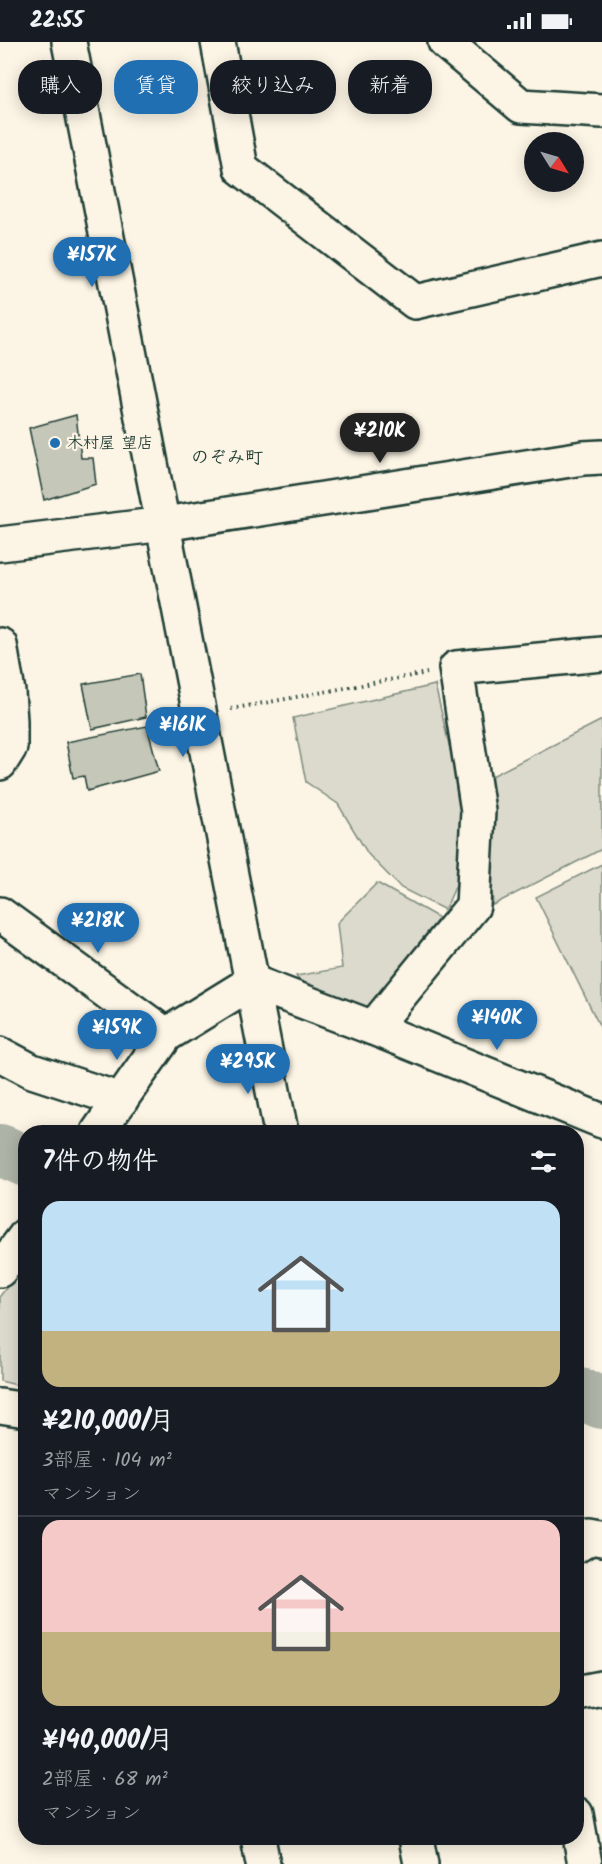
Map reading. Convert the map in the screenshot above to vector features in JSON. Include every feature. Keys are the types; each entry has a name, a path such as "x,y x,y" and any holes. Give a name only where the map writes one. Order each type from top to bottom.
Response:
{"street":[{"path":"69,42 280,1125"},
{"path":"218,42 242,168 415,302 602,259"},
{"path":"445,42 520,106 602,111"},
{"path":"0,544 164,524 583,458 602,457"},
{"path":"0,645 8,692 10,747 0,764"},
{"path":"373,1028 473,906 478,811 456,668 602,654"},
{"path":"0,914 166,1035"},
{"path":"252,982 373,1028 602,1121"},
{"path":"0,1054 110,1116 166,1035 252,982"},
{"path":"2,1268 18,1246"},
{"path":"0,1406 18,1409"},
{"path":"584,1541 591,1537 602,1539"},
{"path":"584,1691 602,1688"},
{"path":"259,1845 263,1864"},
{"path":"417,1845 421,1864"},
{"path":"582,1845 585,1864"}],"path":[{"path":"201,714 456,668"}],"shaded area":[{"path":"435,685 461,796 458,880 445,910 401,888 368,854 338,804 306,782 293,718"},
{"path":"602,720 602,849 493,905 484,780"},
{"path":"602,864 602,1031 536,897"},
{"path":"377,883 439,918 362,1014 304,987 296,976 342,968 337,923"},
{"path":"18,1273 18,1385 0,1381 0,1296"}],"building":[{"name":"木村屋 望店","path":"76,415 81,458 93,458 96,484 44,500 29,428"},
{"path":"140,674 146,717 92,729 83,684"},
{"path":"147,726 159,771 87,791 84,776 73,778 66,742"}],"waterway":[{"path":"0,1150 18,1158"},
{"path":"584,1395 602,1403"}],"place":[{"name":"木村屋 望店","path":"55,443"}],"district":[{"name":"のぞみ町","path":"227,458"}]}
